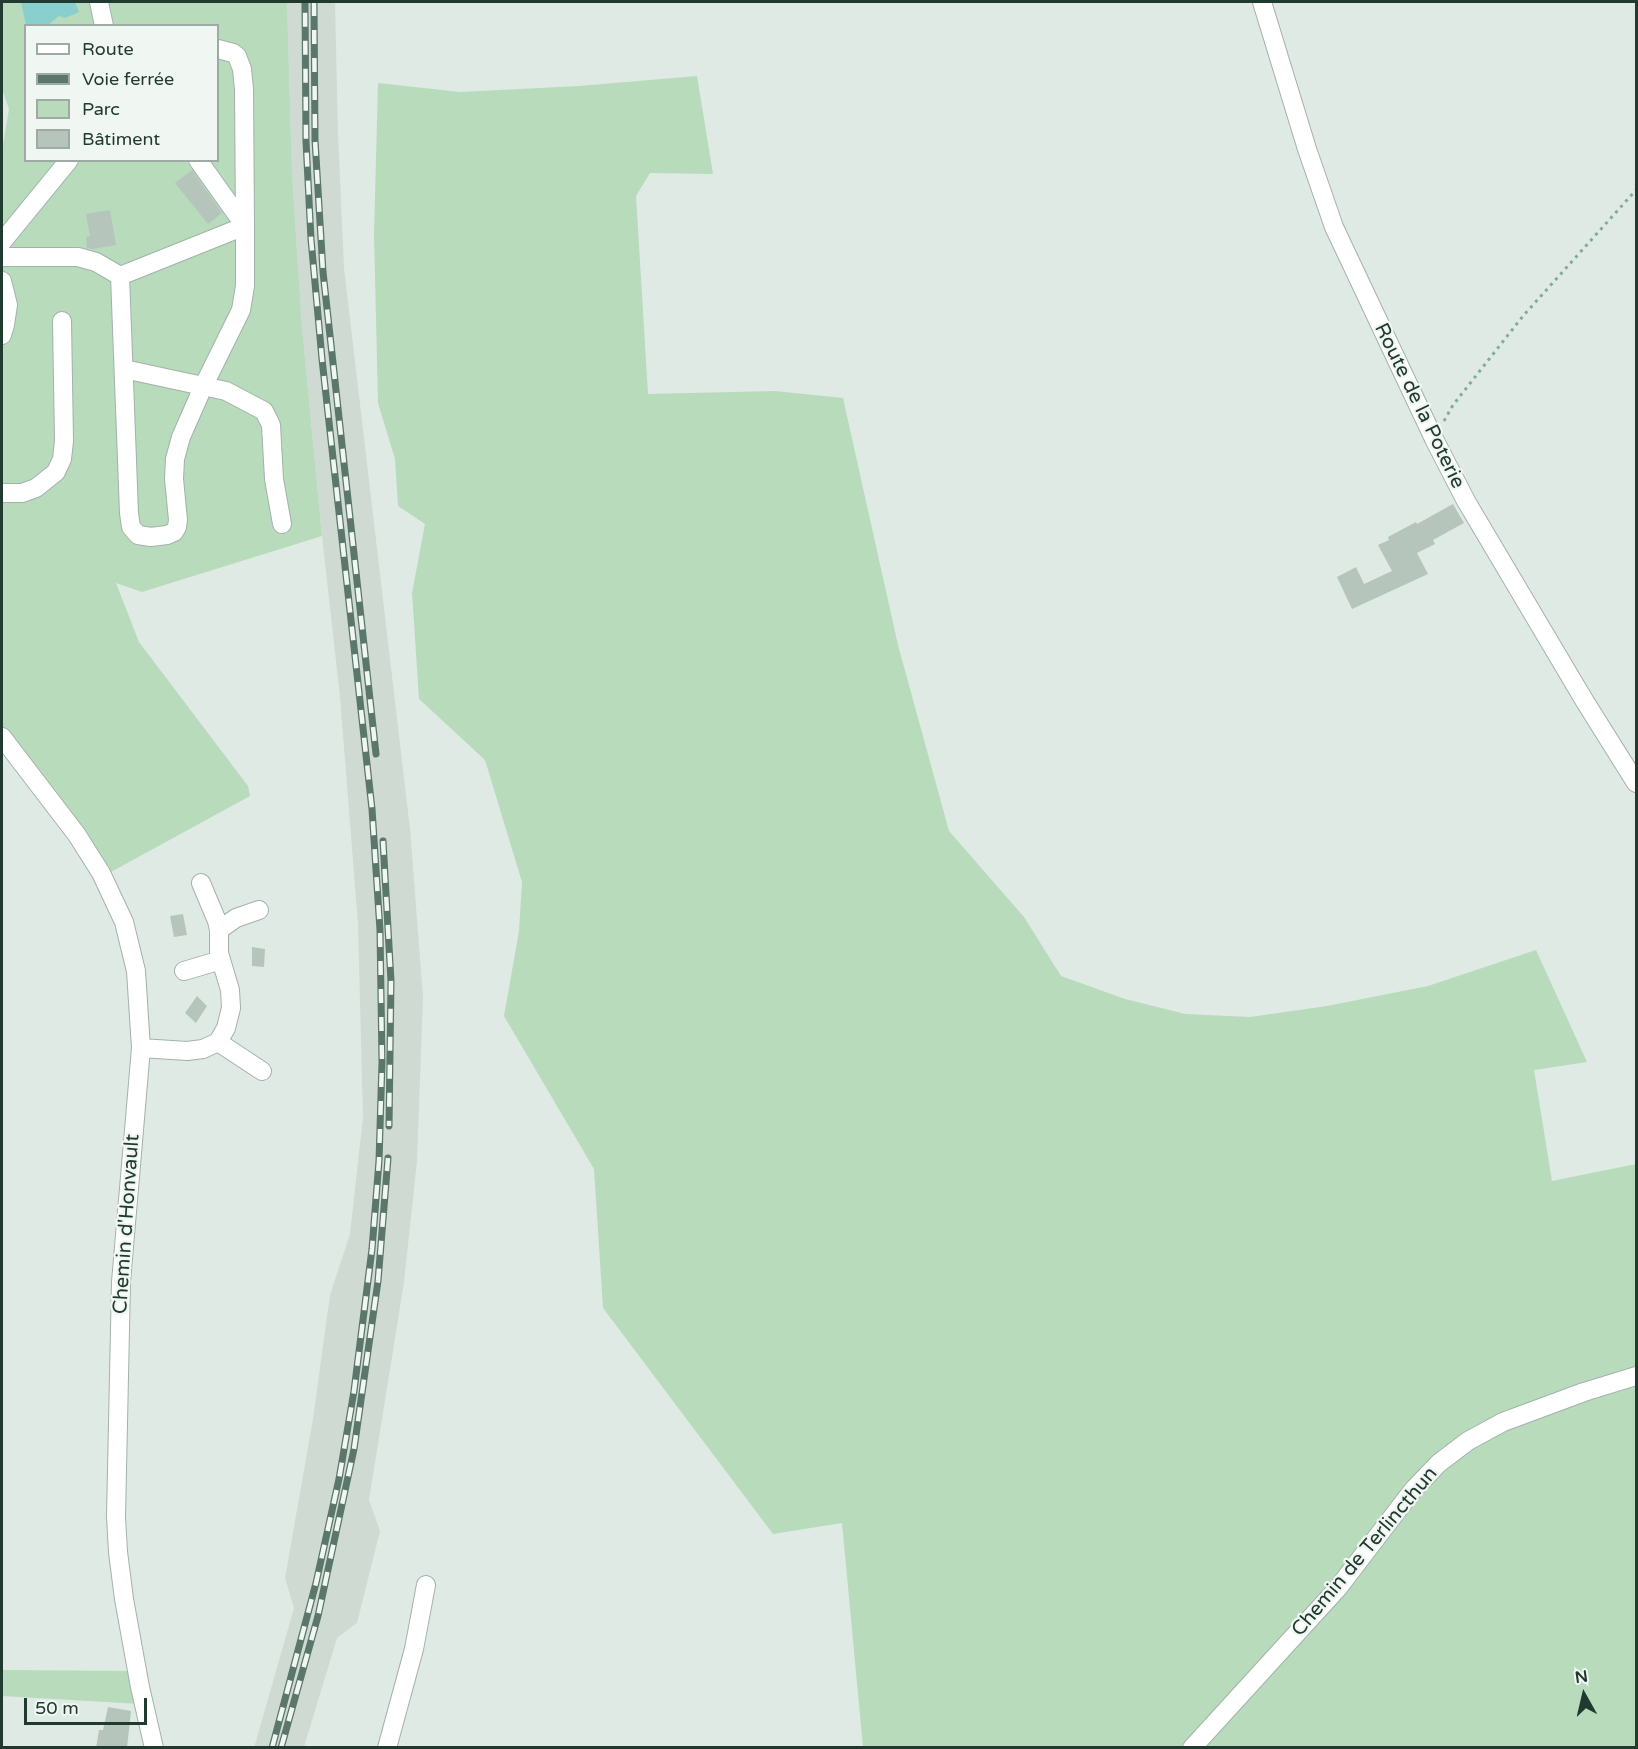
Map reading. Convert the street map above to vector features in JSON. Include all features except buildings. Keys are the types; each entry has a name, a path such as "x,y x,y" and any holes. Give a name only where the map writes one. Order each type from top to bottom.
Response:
{"street":[{"path":"99,2 104,24"},
{"name":"Route de la Poterie","path":"1262,2 1328,211 1348,260 1434,440 1481,526 1636,783"},
{"path":"120,276 129,513 134,532 144,537 167,535 174,532 178,520 174,479 175,459 181,437 203,387 242,310 245,286 242,69 233,52 219,49"},
{"path":"2,242 67,162"},
{"path":"199,162 245,226"},
{"path":"120,276 245,226"},
{"path":"2,257 78,257 96,262 120,276"},
{"path":"2,281 8,305 2,335"},
{"path":"2,493 22,493 36,488 56,472 62,459 64,441 62,321"},
{"path":"124,369 233,394 268,415 271,425 274,479 282,524"},
{"name":"Chemin d'Honvault","path":"2,737 94,860 114,897 128,934 136,971 141,1048 121,1282 116,1492 118,1552 122,1582 136,1668 154,1748"},
{"path":"141,1048 195,1051 218,1042 226,1028 231,999 221,960 219,930 214,911 201,883"},
{"path":"219,930 243,915 259,910"},
{"path":"184,971 221,960"},
{"path":"218,1042 262,1071"},
{"name":"Chemin de Terlincthun","path":"1192,1748 1338,1588 1413,1490 1438,1463 1468,1441 1503,1422 1636,1376"},
{"path":"387,1748 414,1649 426,1585"}],"path":[{"path":"1434,440 1454,405 1523,316 1636,190"}],"shaded area":[{"path":"287,2 335,2 344,268 410,829 423,997 417,1161 404,1282 369,1500 380,1531 357,1623 337,1638 304,1747 254,1748 294,1608 285,1578 313,1419 330,1295 350,1234 363,1117 358,924 340,697 302,327 292,174"}],"green space":[{"path":"2,2 287,2 292,174 302,327 322,536 142,592 116,583 139,642 248,786 250,796 111,872 34,764 2,729 2,151 9,109 2,89"},
{"path":"697,76 713,174 650,173 636,196 648,394 775,391 843,398 898,645 949,831 1024,917 1061,976 1125,999 1185,1014 1250,1017 1327,1006 1428,986 1536,950 1587,1062 1534,1070 1552,1181 1636,1164 1636,1747 863,1747 842,1523 773,1534 603,1308 594,1169 504,1016 519,931 522,882 485,760 419,699 412,593 425,524 398,506 395,459 378,403 374,234 378,83 460,92 579,86"},
{"path":"2,1670 132,1671 140,1704 2,1696"}],"water":[{"path":"21,2 75,2 79,12 65,18 59,16 49,24 26,24"}],"railway":[{"path":"272,1748 316,1583 339,1479 354,1391 372,1249 379,1161 382,1062 380,930 372,809 322,359 311,239 306,141 305,2"},
{"path":"314,2 315,140 323,272 376,754"},
{"path":"383,841 391,981 389,1126"},
{"path":"281,1748 318,1616 354,1449 378,1281 388,1158"}]}
